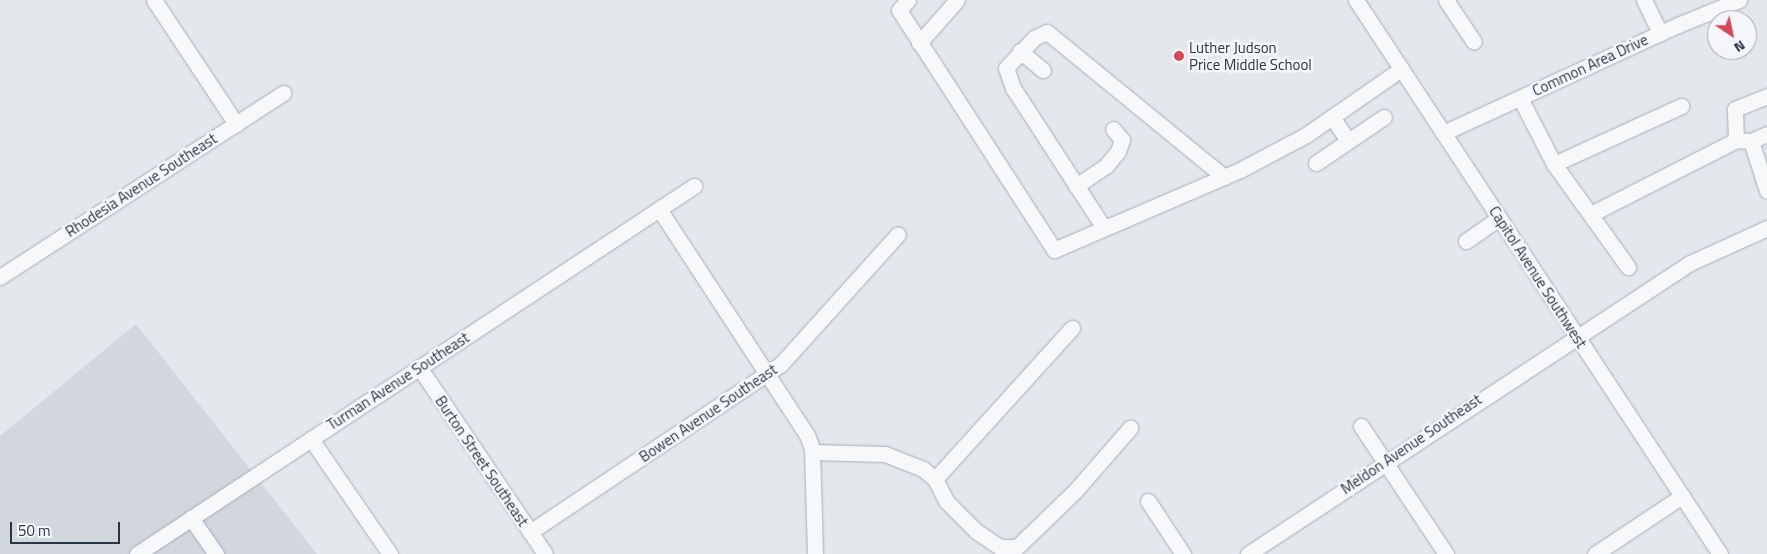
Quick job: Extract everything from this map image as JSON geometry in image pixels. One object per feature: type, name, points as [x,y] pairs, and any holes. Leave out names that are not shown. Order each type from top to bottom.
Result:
[{"type":"street","points":[[154,0],[236,124]]},
{"type":"street","points":[[908,0],[899,10],[1054,250],[1224,177],[1306,135],[1401,69]]},
{"type":"street","points":[[919,43],[957,0]]},
{"type":"street","points":[[1446,0],[1474,42]]},
{"type":"street","points":[[1644,0],[1660,33]]},
{"type":"street","name":"Common Area Drive","points":[[1443,134],[1660,33],[1739,0]]},
{"type":"street","name":"Capitol Avenue Southwest","points":[[1360,2],[1443,134],[1720,554]]},
{"type":"street","points":[[1104,228],[1012,88],[1006,68],[1020,50],[1034,38],[1047,32],[1224,177]]},
{"type":"street","points":[[1020,50],[1043,70]]},
{"type":"street","name":"Rhodesia Avenue Southeast","points":[[2,270],[283,93]]},
{"type":"street","points":[[1767,96],[1735,109],[1744,140],[1767,191]]},
{"type":"street","points":[[1520,98],[1554,164],[1628,267]]},
{"type":"street","points":[[1554,164],[1681,106]]},
{"type":"street","points":[[1332,117],[1348,141]]},
{"type":"street","points":[[1316,163],[1384,117]]},
{"type":"street","points":[[1076,186],[1106,166],[1118,151],[1122,140],[1113,129]]},
{"type":"street","points":[[1591,214],[1744,140],[1767,134]]},
{"type":"street","name":"Turman Avenue Southeast","points":[[136,554],[694,186]]},
{"type":"street","points":[[659,209],[769,373],[807,434],[812,452],[815,554]]},
{"type":"street","points":[[1466,241],[1499,218]]},
{"type":"street","name":"Meldon Avenue Southeast","points":[[1248,554],[1576,335],[1690,262],[1767,228]]},
{"type":"street","name":"Bowen Avenue Southeast","points":[[530,532],[769,373],[898,234]]},
{"type":"street","points":[[935,479],[1072,328]]},
{"type":"street","name":"Burton Street Southeast","points":[[420,367],[545,554]]},
{"type":"street","points":[[1361,426],[1446,554]]},
{"type":"street","points":[[812,452],[885,454],[923,469],[935,479],[946,500],[976,531],[1000,547],[1018,548],[1075,491],[1130,428]]},
{"type":"street","points":[[311,439],[390,554]]},
{"type":"street","points":[[1595,554],[1682,496]]},
{"type":"street","points":[[1148,501],[1183,554]]},
{"type":"street","points":[[191,518],[216,554]]},
{"type":"shaded area","points":[[136,324],[317,554],[0,554],[0,436]]},
{"type":"place","name":"Luther Judson Price Middle School","points":[[1179,56]]}]
